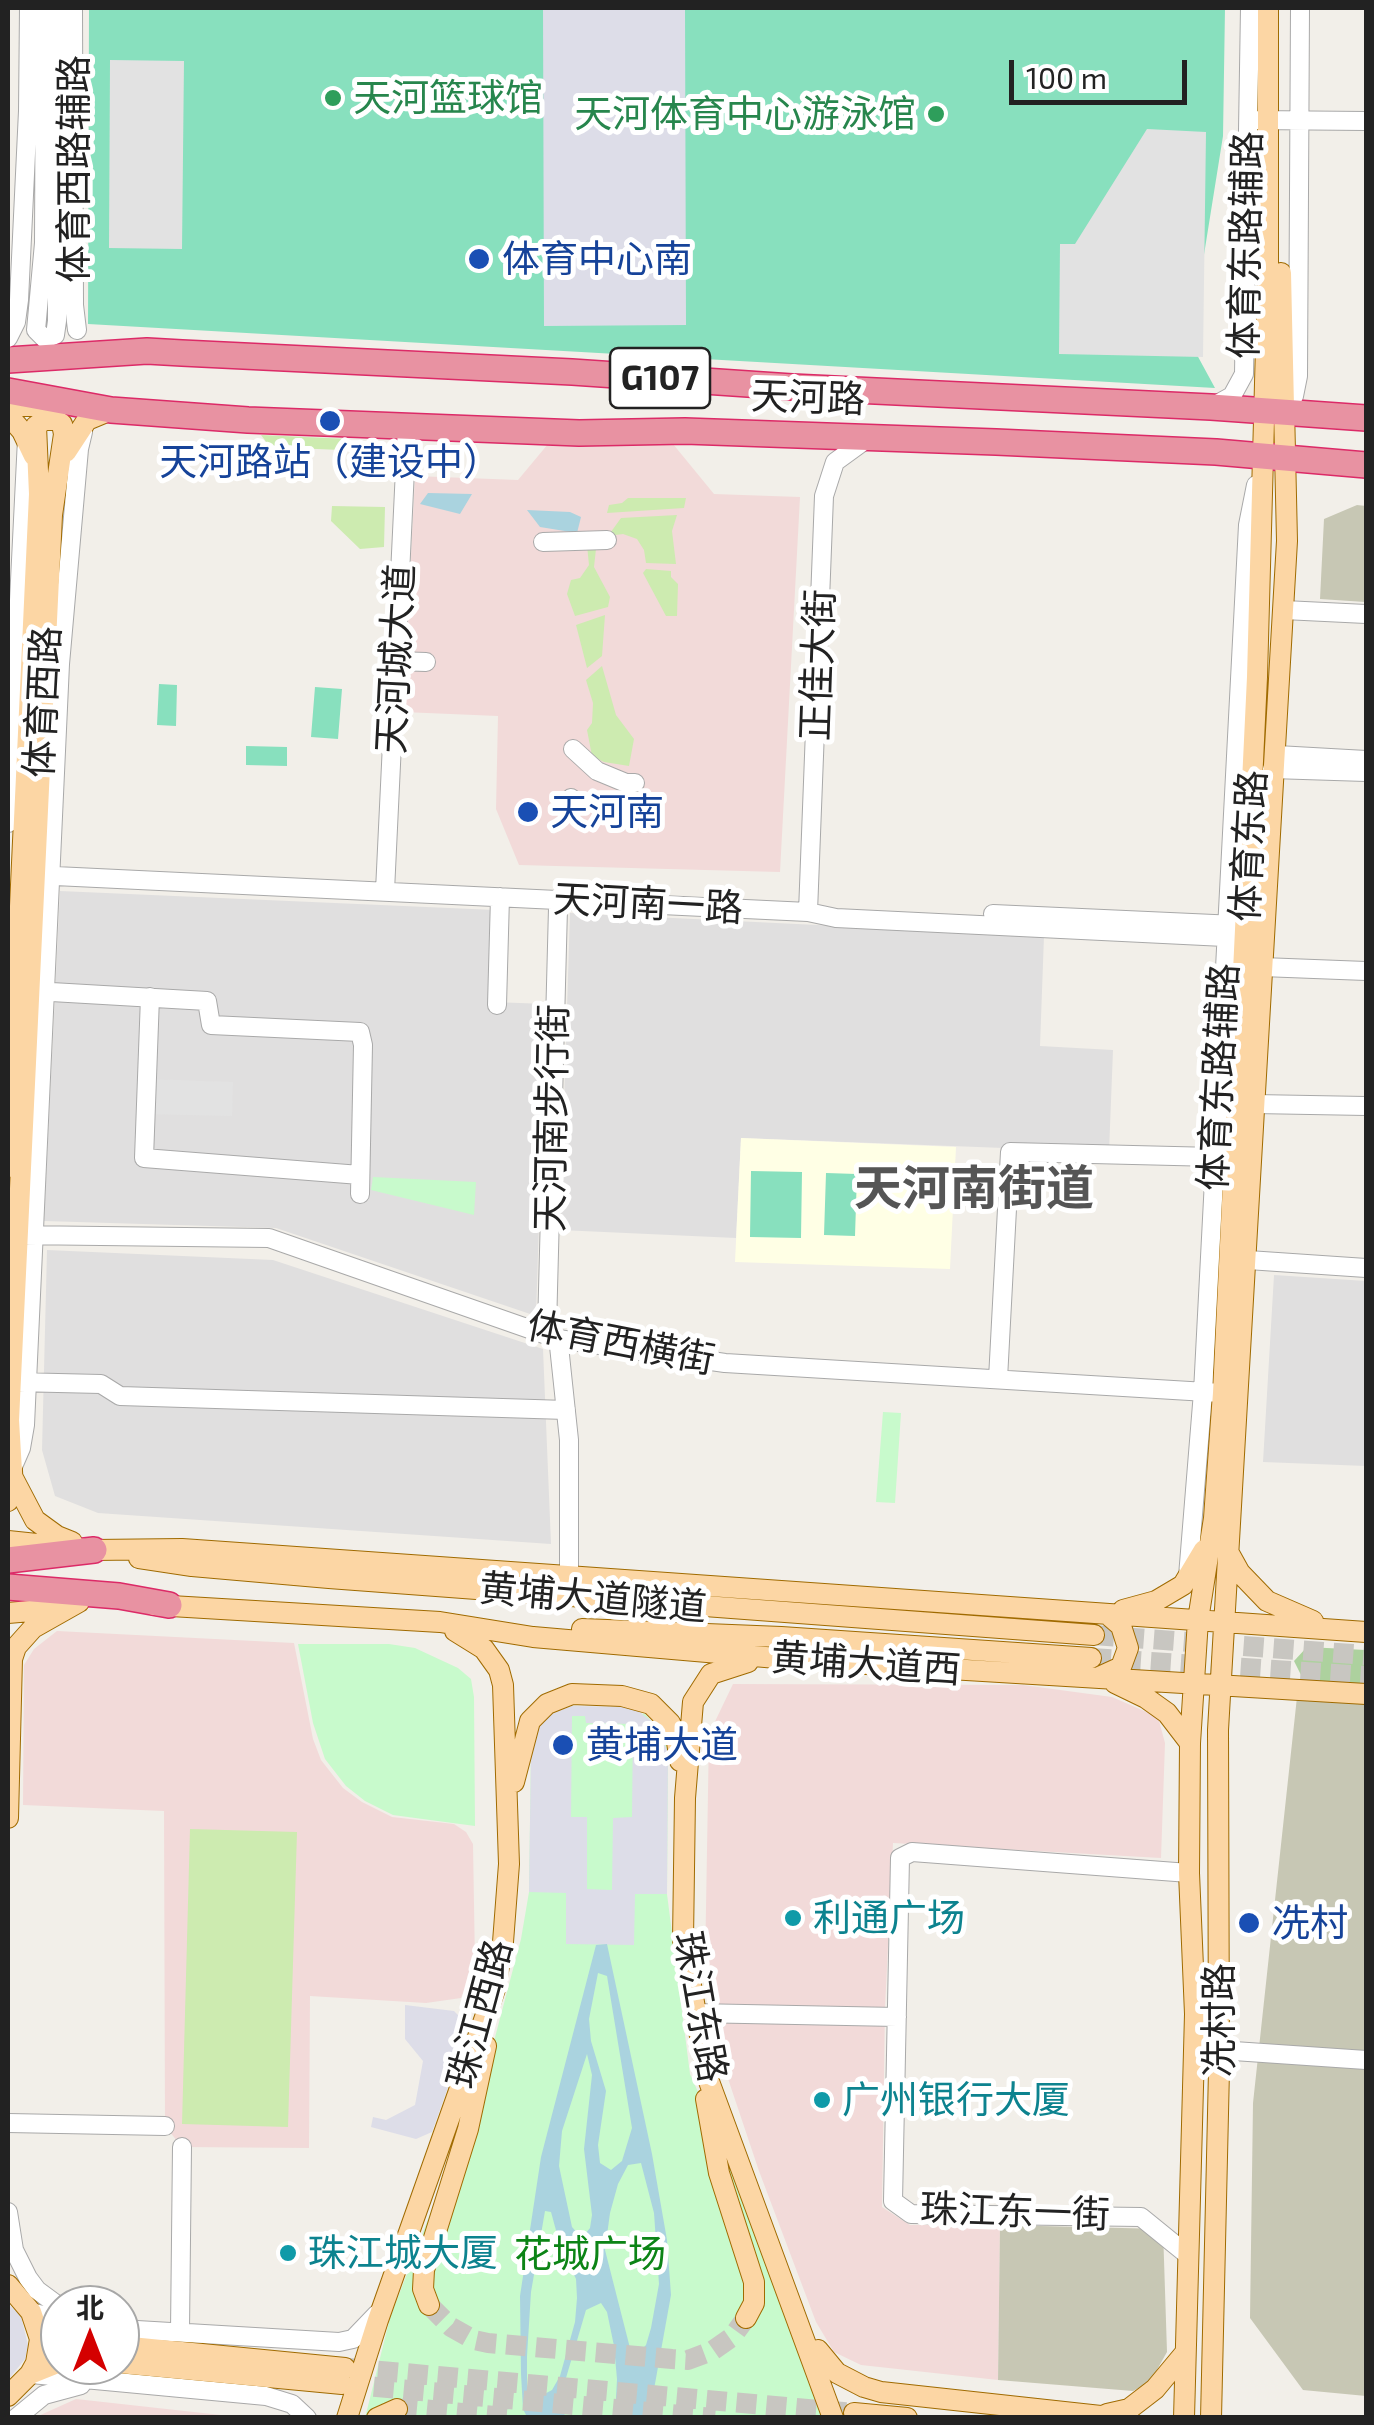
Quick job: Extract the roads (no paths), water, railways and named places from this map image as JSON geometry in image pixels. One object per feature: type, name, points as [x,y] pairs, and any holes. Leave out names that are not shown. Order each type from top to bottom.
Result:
[{"type":"highway","name":"天河路","points":[[8,360],[182,353],[1366,418]]},
{"type":"highway","name":"天河路","points":[[8,391],[110,410],[579,434],[684,431],[868,438],[1275,456],[1366,465]]},
{"type":"highway","points":[[8,1560],[94,1550]]},
{"type":"highway","points":[[8,1586],[119,1596],[169,1606]]},
{"type":"main road","name":"体育东路","points":[[1268,8],[1274,120],[1274,412]]},
{"type":"main road","name":"体育东路","points":[[1225,1622],[1284,610],[1268,273],[1280,8]]},
{"type":"main road","points":[[8,406],[110,410]]},
{"type":"main road","points":[[48,470],[78,429],[92,416],[110,410]]},
{"type":"main road","points":[[8,415],[31,433],[48,470]]},
{"type":"main road","points":[[31,433],[48,419],[62,424],[48,470]]},
{"type":"main road","name":"体育东路","points":[[1196,1684],[1198,1620],[1214,1518],[1213,1392],[1236,932],[1263,527],[1275,456]]},
{"type":"main road","name":"体育西路","points":[[8,1168],[8,1105],[42,875],[61,542],[48,470]]},
{"type":"main road","name":"体育西路","points":[[8,1501],[13,1488],[29,1144],[12,827],[48,470]]},
{"type":"main road","points":[[11,1472],[29,1512],[44,1529],[94,1550]]},
{"type":"main road","points":[[1107,1614],[1156,1600],[1188,1580],[1200,1560],[1214,1518]]},
{"type":"main road","name":"黄埔大道西","points":[[8,1541],[94,1550],[182,1549],[1366,1632]]},
{"type":"main road","name":"黄埔大道隧道","points":[[94,1550],[244,1571],[1094,1635]]},
{"type":"main road","points":[[1230,1554],[1254,1590],[1277,1608],[1344,1630]]},
{"type":"main road","name":"黄埔大道西","points":[[8,1599],[440,1622],[533,1637],[800,1660],[1095,1667],[1196,1684],[1366,1694]]},
{"type":"main road","points":[[8,1613],[40,1612],[79,1602]]},
{"type":"main road","points":[[8,1818],[8,1680],[12,1659],[24,1637],[46,1618],[79,1602]]},
{"type":"main road","points":[[1095,1667],[1120,1667],[1128,1648],[1121,1626],[1107,1614]]},
{"type":"main road","name":"黄埔大道隧道","points":[[440,1622],[782,1637],[1095,1667]]},
{"type":"main road","name":"珠江西路","points":[[347,2418],[384,2301],[495,1990],[507,1908],[504,1699],[499,1670],[484,1649],[440,1622]]},
{"type":"main road","name":"冼村路","points":[[1211,2418],[1225,1622]]},
{"type":"main road","name":"珠江东路","points":[[800,1660],[732,1665],[711,1674],[693,1702],[685,1798],[683,1940],[708,2076],[803,2329],[843,2415]]},
{"type":"main road","points":[[1095,1667],[1168,1713],[1190,1743]]},
{"type":"main road","name":"冼村路","points":[[1184,2418],[1195,2014],[1190,1743],[1196,1684]]},
{"type":"main road","points":[[507,1813],[530,1721],[547,1704],[572,1694],[622,1696],[662,1712],[676,1736],[685,1798]]},
{"type":"main road","points":[[429,2305],[423,2290],[424,2270],[474,2104],[495,1990]]},
{"type":"main road","points":[[694,2013],[719,2173],[754,2282],[754,2303],[746,2318]]},
{"type":"main road","points":[[9,2290],[40,2321]]},
{"type":"main road","points":[[9,2394],[36,2364],[40,2339],[31,2312]]},
{"type":"main road","points":[[803,2329],[837,2373],[864,2388],[1113,2416],[1129,2410],[1156,2389],[1185,2353]]},
{"type":"main road","points":[[140,2349],[344,2376],[140,2373]]},
{"type":"main road","points":[[30,2374],[40,2370]]},
{"type":"main road","points":[[843,2415],[907,2418]]},
{"type":"street","name":"体育西路辅路","points":[[8,344],[18,312],[28,8]]},
{"type":"street","points":[[45,8],[49,288],[77,330],[110,353]]},
{"type":"street","points":[[58,8],[49,288],[8,344],[59,358]]},
{"type":"street","name":"体育西路辅路","points":[[74,8],[77,330]]},
{"type":"street","name":"体育东路辅路","points":[[1250,8],[1274,120]]},
{"type":"street","name":"体育东路辅路","points":[[1211,407],[1232,396],[1241,383],[1274,120],[1300,8]]},
{"type":"street","points":[[8,63],[28,63]]},
{"type":"street","points":[[1274,120],[1366,121]]},
{"type":"street","points":[[1247,312],[1268,273]]},
{"type":"street","points":[[61,542],[81,436],[92,421],[110,410]]},
{"type":"street","name":"天河城大道","points":[[385,891],[407,426]]},
{"type":"street","points":[[12,827],[12,620],[31,433]]},
{"type":"street","name":"正佳大街","points":[[808,912],[824,496],[835,462],[868,438]]},
{"type":"street","points":[[544,542],[607,540]]},
{"type":"street","points":[[1284,610],[1366,614]]},
{"type":"street","points":[[396,662],[426,662]]},
{"type":"street","points":[[573,749],[597,771],[635,784]]},
{"type":"street","points":[[1274,762],[1366,760]]},
{"type":"street","points":[[1274,762],[1366,772]]},
{"type":"street","name":"天河南一路","points":[[42,875],[808,912],[830,918],[1236,932]]},
{"type":"street","points":[[497,1006],[500,897]]},
{"type":"street","name":"天河南步行街","points":[[546,1328],[558,908]]},
{"type":"street","name":"体育东路辅路","points":[[1188,1580],[1213,1392],[1215,1157],[1236,932]]},
{"type":"street","points":[[1262,966],[1366,972]]},
{"type":"street","points":[[24,996],[150,997],[208,1001],[212,1025],[360,1032],[360,1184],[144,1158],[150,997]]},
{"type":"street","points":[[1254,1104],[1366,1106]]},
{"type":"street","points":[[998,1379],[1010,1152],[1215,1157]]},
{"type":"street","name":"体育西横街","points":[[25,1235],[269,1238],[558,1339],[725,1363],[1213,1392]]},
{"type":"street","points":[[1248,1260],[1366,1268]]},
{"type":"street","points":[[559,1346],[569,1440],[569,1576]]},
{"type":"street","points":[[18,1382],[100,1384],[120,1396],[566,1410]]},
{"type":"street","points":[[694,2013],[897,2017],[900,1858],[912,1852],[1190,1874]]},
{"type":"street","name":"珠江东一街","points":[[897,2017],[893,2201],[911,2214],[1140,2216],[1189,2256]]},
{"type":"street","points":[[1219,2050],[1366,2060]]},
{"type":"street","points":[[8,2122],[165,2126]]},
{"type":"street","points":[[182,2147],[189,2332]]},
{"type":"street","points":[[8,2212],[14,2250],[40,2292]]},
{"type":"street","points":[[140,2328],[339,2342],[364,2331],[384,2301]]},
{"type":"street","points":[[31,2312],[40,2314]]},
{"type":"street","points":[[30,2374],[40,2374]]},
{"type":"street","points":[[140,2376],[266,2396],[292,2404],[307,2418]]},
{"type":"street","points":[[16,2418],[34,2400],[75,2385]]},
{"type":"water","points":[[428,493],[472,494],[460,514],[420,504]]},
{"type":"water","points":[[527,510],[570,512],[581,517],[577,533],[540,527]]},
{"type":"water","points":[[607,1944],[652,2154],[667,2240],[671,2295],[649,2417],[615,2417],[614,2346],[607,2312],[601,2303],[586,2310],[561,2395],[565,2417],[527,2417],[523,2409],[520,2296],[541,2157],[596,1945]],"holes":[[[598,1973],[607,1976],[632,2128],[622,2161],[611,2170],[600,2163],[598,2145],[606,2091],[591,2041],[589,2019]],[[587,2054],[592,2075],[584,2149],[592,2215],[585,2234],[579,2235],[572,2227],[559,2166],[562,2131]],[[641,2163],[654,2213],[659,2284],[646,2345],[638,2353],[631,2352],[605,2250],[610,2213],[628,2165]],[[545,2211],[551,2212],[560,2245],[576,2279],[575,2322],[560,2376],[552,2390],[535,2399],[527,2388],[531,2292]]]},
{"type":"tunnel","points":[[1094,1635],[1366,1655]]},
{"type":"tunnel","points":[[1091,1658],[1366,1676]]},
{"type":"tunnel","points":[[429,2305],[451,2327],[488,2343],[688,2360],[712,2351],[732,2337],[746,2318]]},
{"type":"tunnel","points":[[348,2368],[854,2413]]},
{"type":"tunnel","points":[[344,2384],[715,2418]]},
{"type":"tunnel","points":[[397,2409],[515,2418]]},
{"type":"place","name":"天河篮球馆","points":[[333,98]]},
{"type":"place","name":"天河体育中心游泳馆","points":[[936,114]]},
{"type":"place","name":"体育中心南","points":[[479,259]]},
{"type":"place","name":"天河路站（建设中）","points":[[330,421]]},
{"type":"place","name":"天河南","points":[[528,812]]},
{"type":"place","name":"黄埔大道","points":[[563,1745]]},
{"type":"place","name":"利通广场","points":[[793,1918]]},
{"type":"place","name":"冼村","points":[[1249,1923]]},
{"type":"place","name":"广州银行大厦","points":[[822,2100]]},
{"type":"place","name":"珠江城大厦","points":[[288,2253]]},
{"type":"district","name":"天河南街道","points":[[974,1189]]},
{"type":"park label","name":"花城广场","points":[[590,2254]]}]
